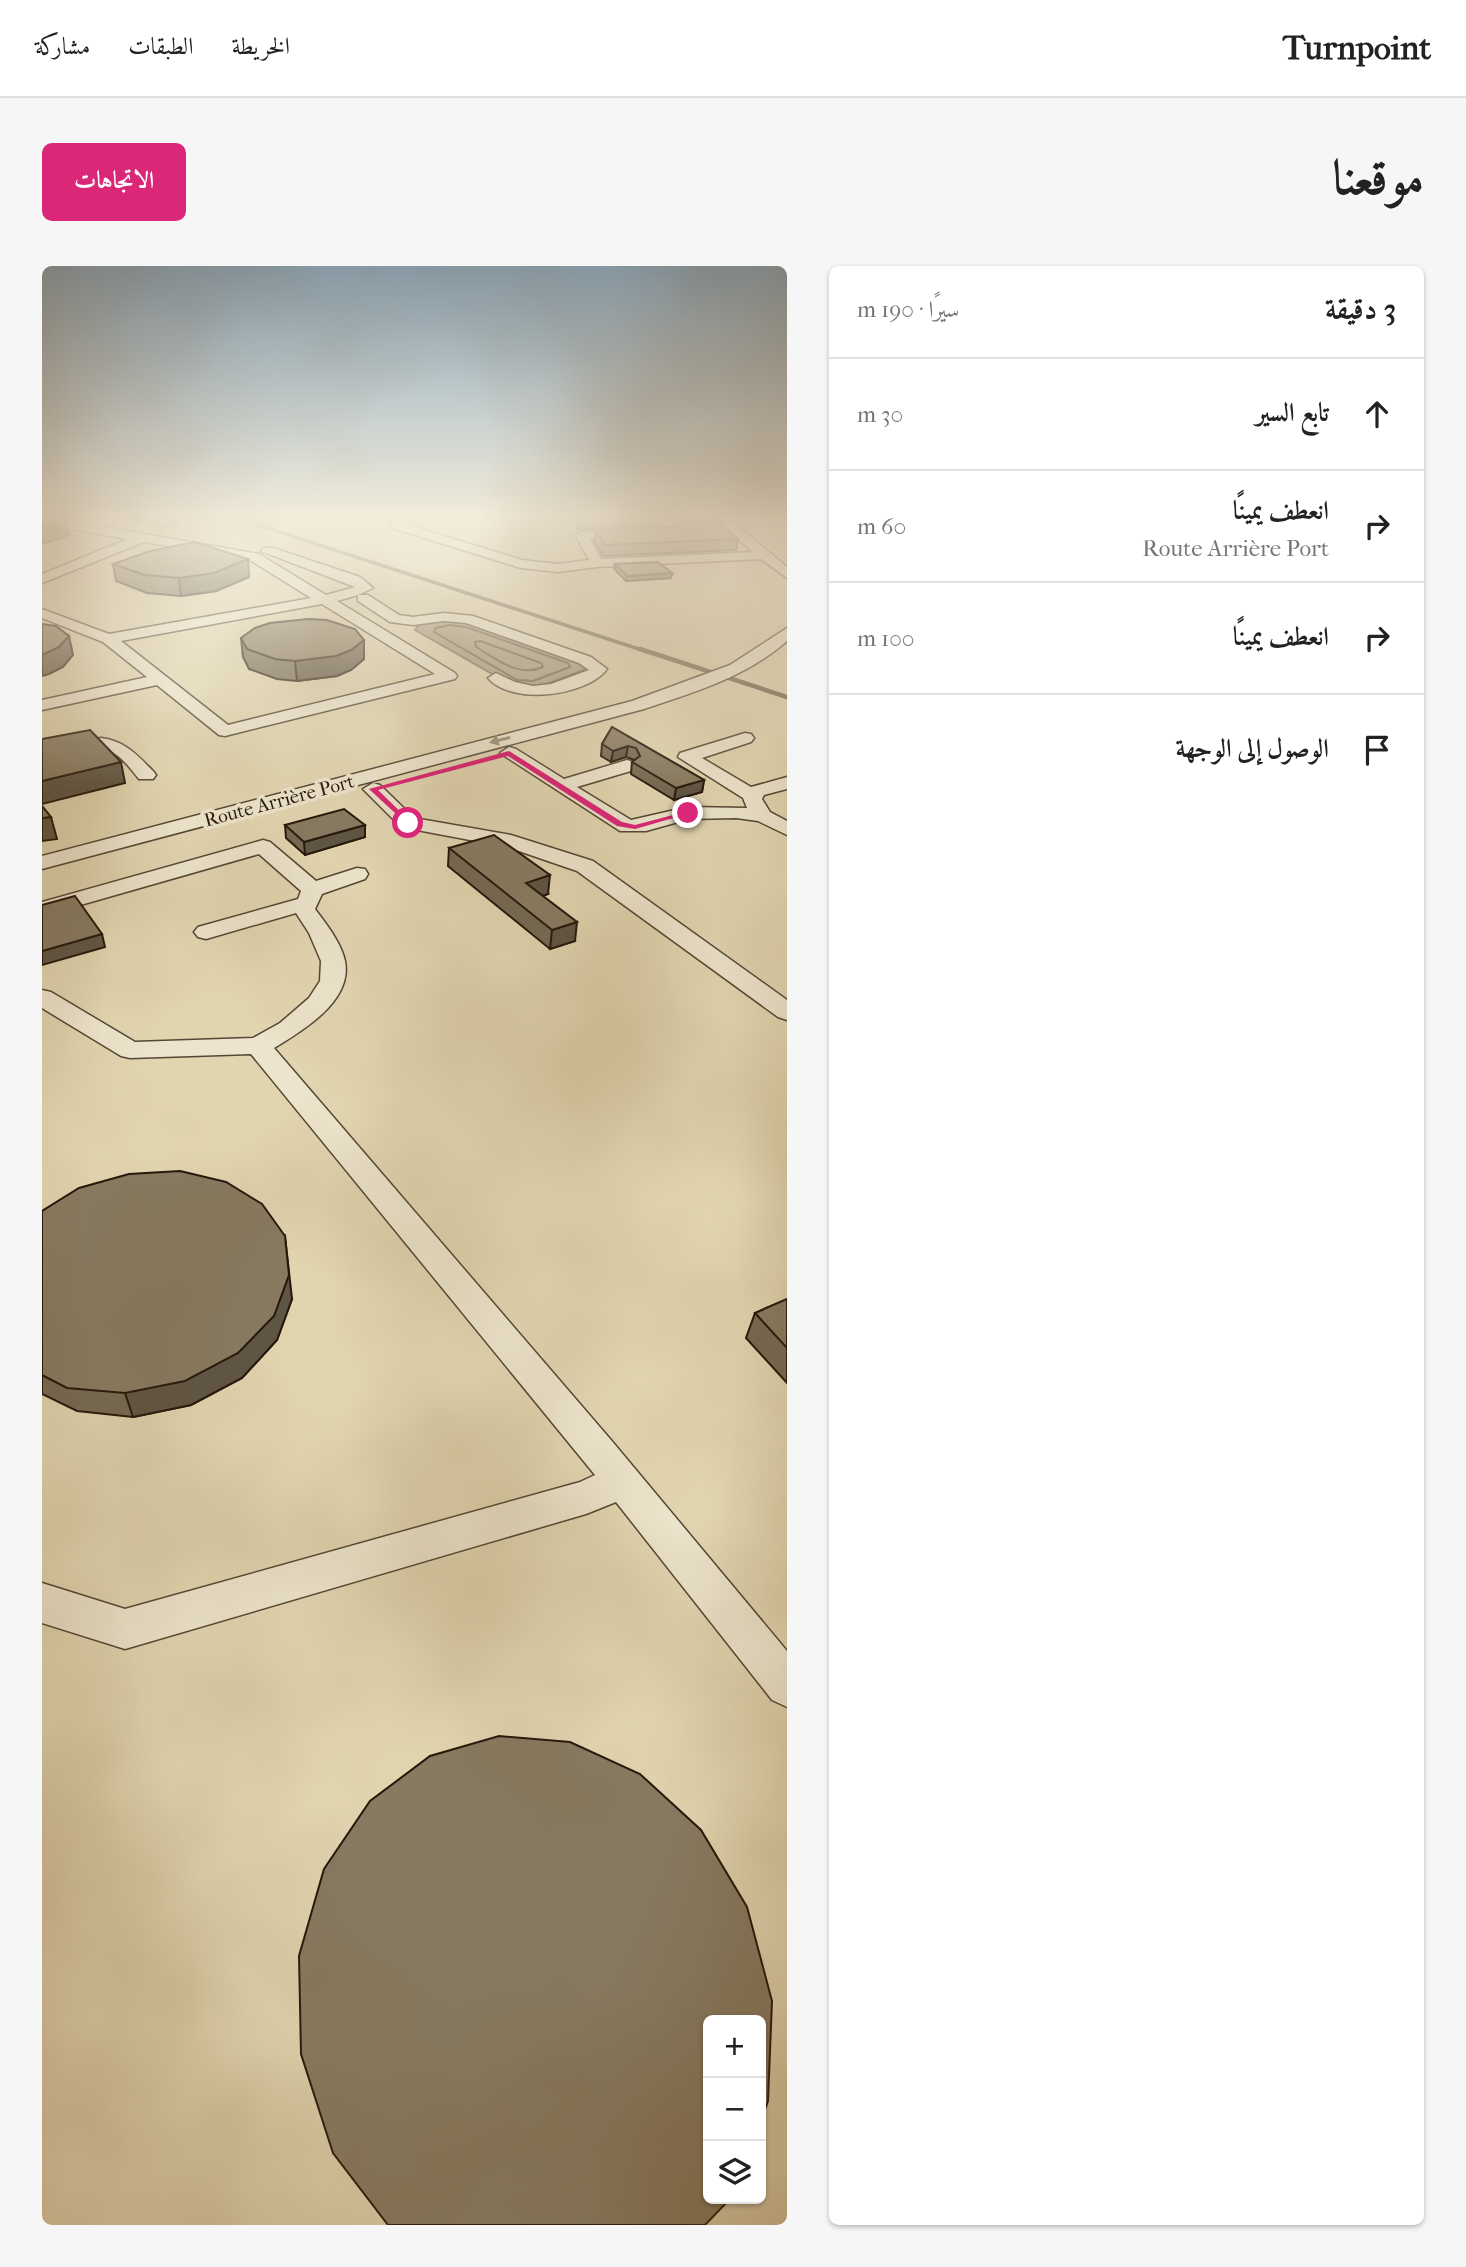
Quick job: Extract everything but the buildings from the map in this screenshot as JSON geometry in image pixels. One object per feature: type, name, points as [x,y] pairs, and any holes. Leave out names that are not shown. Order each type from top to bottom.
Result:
[{"type":"street","points":[[108,639],[284,606]]},
{"type":"street","points":[[42,612],[108,639],[225,731],[449,676],[336,606]]},
{"type":"street","points":[[376,606],[395,619],[468,619],[585,660],[599,669],[594,674],[549,689],[526,692],[512,690],[496,678]]},
{"type":"street","name":"Route Arrière Port","points":[[747,670],[787,633]]},
{"type":"street","name":"Route Arrière Port","points":[[42,863],[87,859],[509,753],[680,703],[717,683],[787,652]]},
{"type":"street","points":[[42,705],[158,680]]},
{"type":"street","name":"Route Arrière Port","points":[[42,877],[87,859],[717,683]]},
{"type":"street","points":[[745,738],[687,757],[751,793],[755,807],[763,816],[787,829]]},
{"type":"street","points":[[675,743],[696,754]]},
{"type":"street","points":[[42,754],[82,746],[112,746],[119,748],[146,775]]},
{"type":"street","points":[[509,753],[627,827],[646,825],[688,813],[736,812],[763,816]]},
{"type":"street","points":[[560,786],[628,766]]},
{"type":"street","points":[[751,793],[787,783]]},
{"type":"street","points":[[373,789],[408,823],[511,841],[585,866],[787,1012]]},
{"type":"street","points":[[42,909],[263,846],[310,896]]},
{"type":"street","points":[[87,859],[112,889]]},
{"type":"street","points":[[206,932],[310,896],[357,874]]},
{"type":"street","points":[[42,997],[130,1050],[258,1046],[289,1028],[319,1003],[332,981],[333,961],[321,933],[304,909],[310,896]]},
{"type":"street","points":[[258,1046],[622,1481],[787,1685]]},
{"type":"street","points":[[42,1603],[125,1629],[586,1497],[622,1481]]},
{"type":"water","points":[[460,618],[588,662],[589,668],[541,686],[515,687],[415,630],[419,624]]},
{"type":"waterway","points":[[508,606],[645,651]]},
{"type":"waterway","points":[[640,649],[787,697]]},
{"type":"route","points":[[408,823],[373,789],[509,753],[627,827],[646,825],[688,813]]}]
